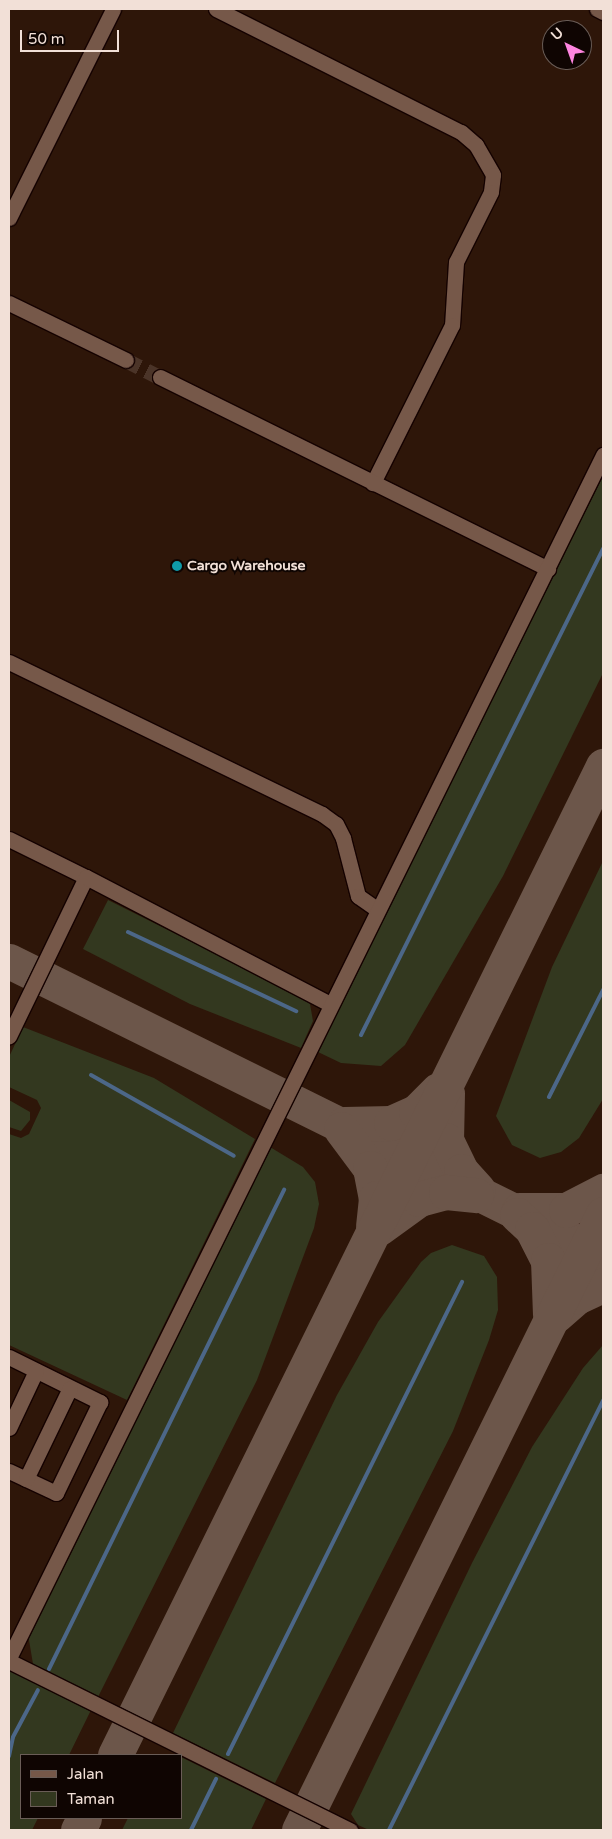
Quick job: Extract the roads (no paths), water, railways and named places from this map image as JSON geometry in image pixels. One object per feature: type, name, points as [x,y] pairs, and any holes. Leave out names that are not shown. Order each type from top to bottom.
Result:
[{"type":"lane","points":[[9,218],[112,9]]},
{"type":"lane","points":[[216,9],[462,132],[476,145],[493,175],[491,192],[456,262],[452,325],[373,483]]},
{"type":"lane","points":[[597,9],[603,12]]},
{"type":"lane","points":[[9,303],[126,360]]},
{"type":"lane","points":[[160,377],[548,569]]},
{"type":"lane","points":[[350,1830],[9,1660],[330,1004],[548,569],[603,455]]},
{"type":"lane","points":[[9,662],[322,814],[336,824],[343,838],[358,896],[378,910]]},
{"type":"lane","points":[[9,839],[330,1004]]},
{"type":"lane","points":[[9,1036],[86,877]]},
{"type":"lane","points":[[9,1357],[100,1402],[56,1493],[9,1471]]},
{"type":"lane","points":[[9,1428],[36,1371]]},
{"type":"lane","points":[[26,1479],[70,1388]]},
{"type":"waterway","points":[[361,1035],[603,549]]},
{"type":"waterway","points":[[128,932],[296,1011]]},
{"type":"waterway","points":[[549,1097],[603,990]]},
{"type":"waterway","points":[[91,1075],[234,1156]]},
{"type":"waterway","points":[[49,1669],[284,1190]]},
{"type":"waterway","points":[[228,1754],[462,1282]]},
{"type":"waterway","points":[[389,1830],[603,1400]]},
{"type":"waterway","points":[[9,1756],[13,1737],[38,1690]]},
{"type":"waterway","points":[[191,1830],[216,1779]]},
{"type":"tunnel","points":[[126,360],[160,377]]},
{"type":"place","name":"Cargo Warehouse","points":[[177,566]]}]
